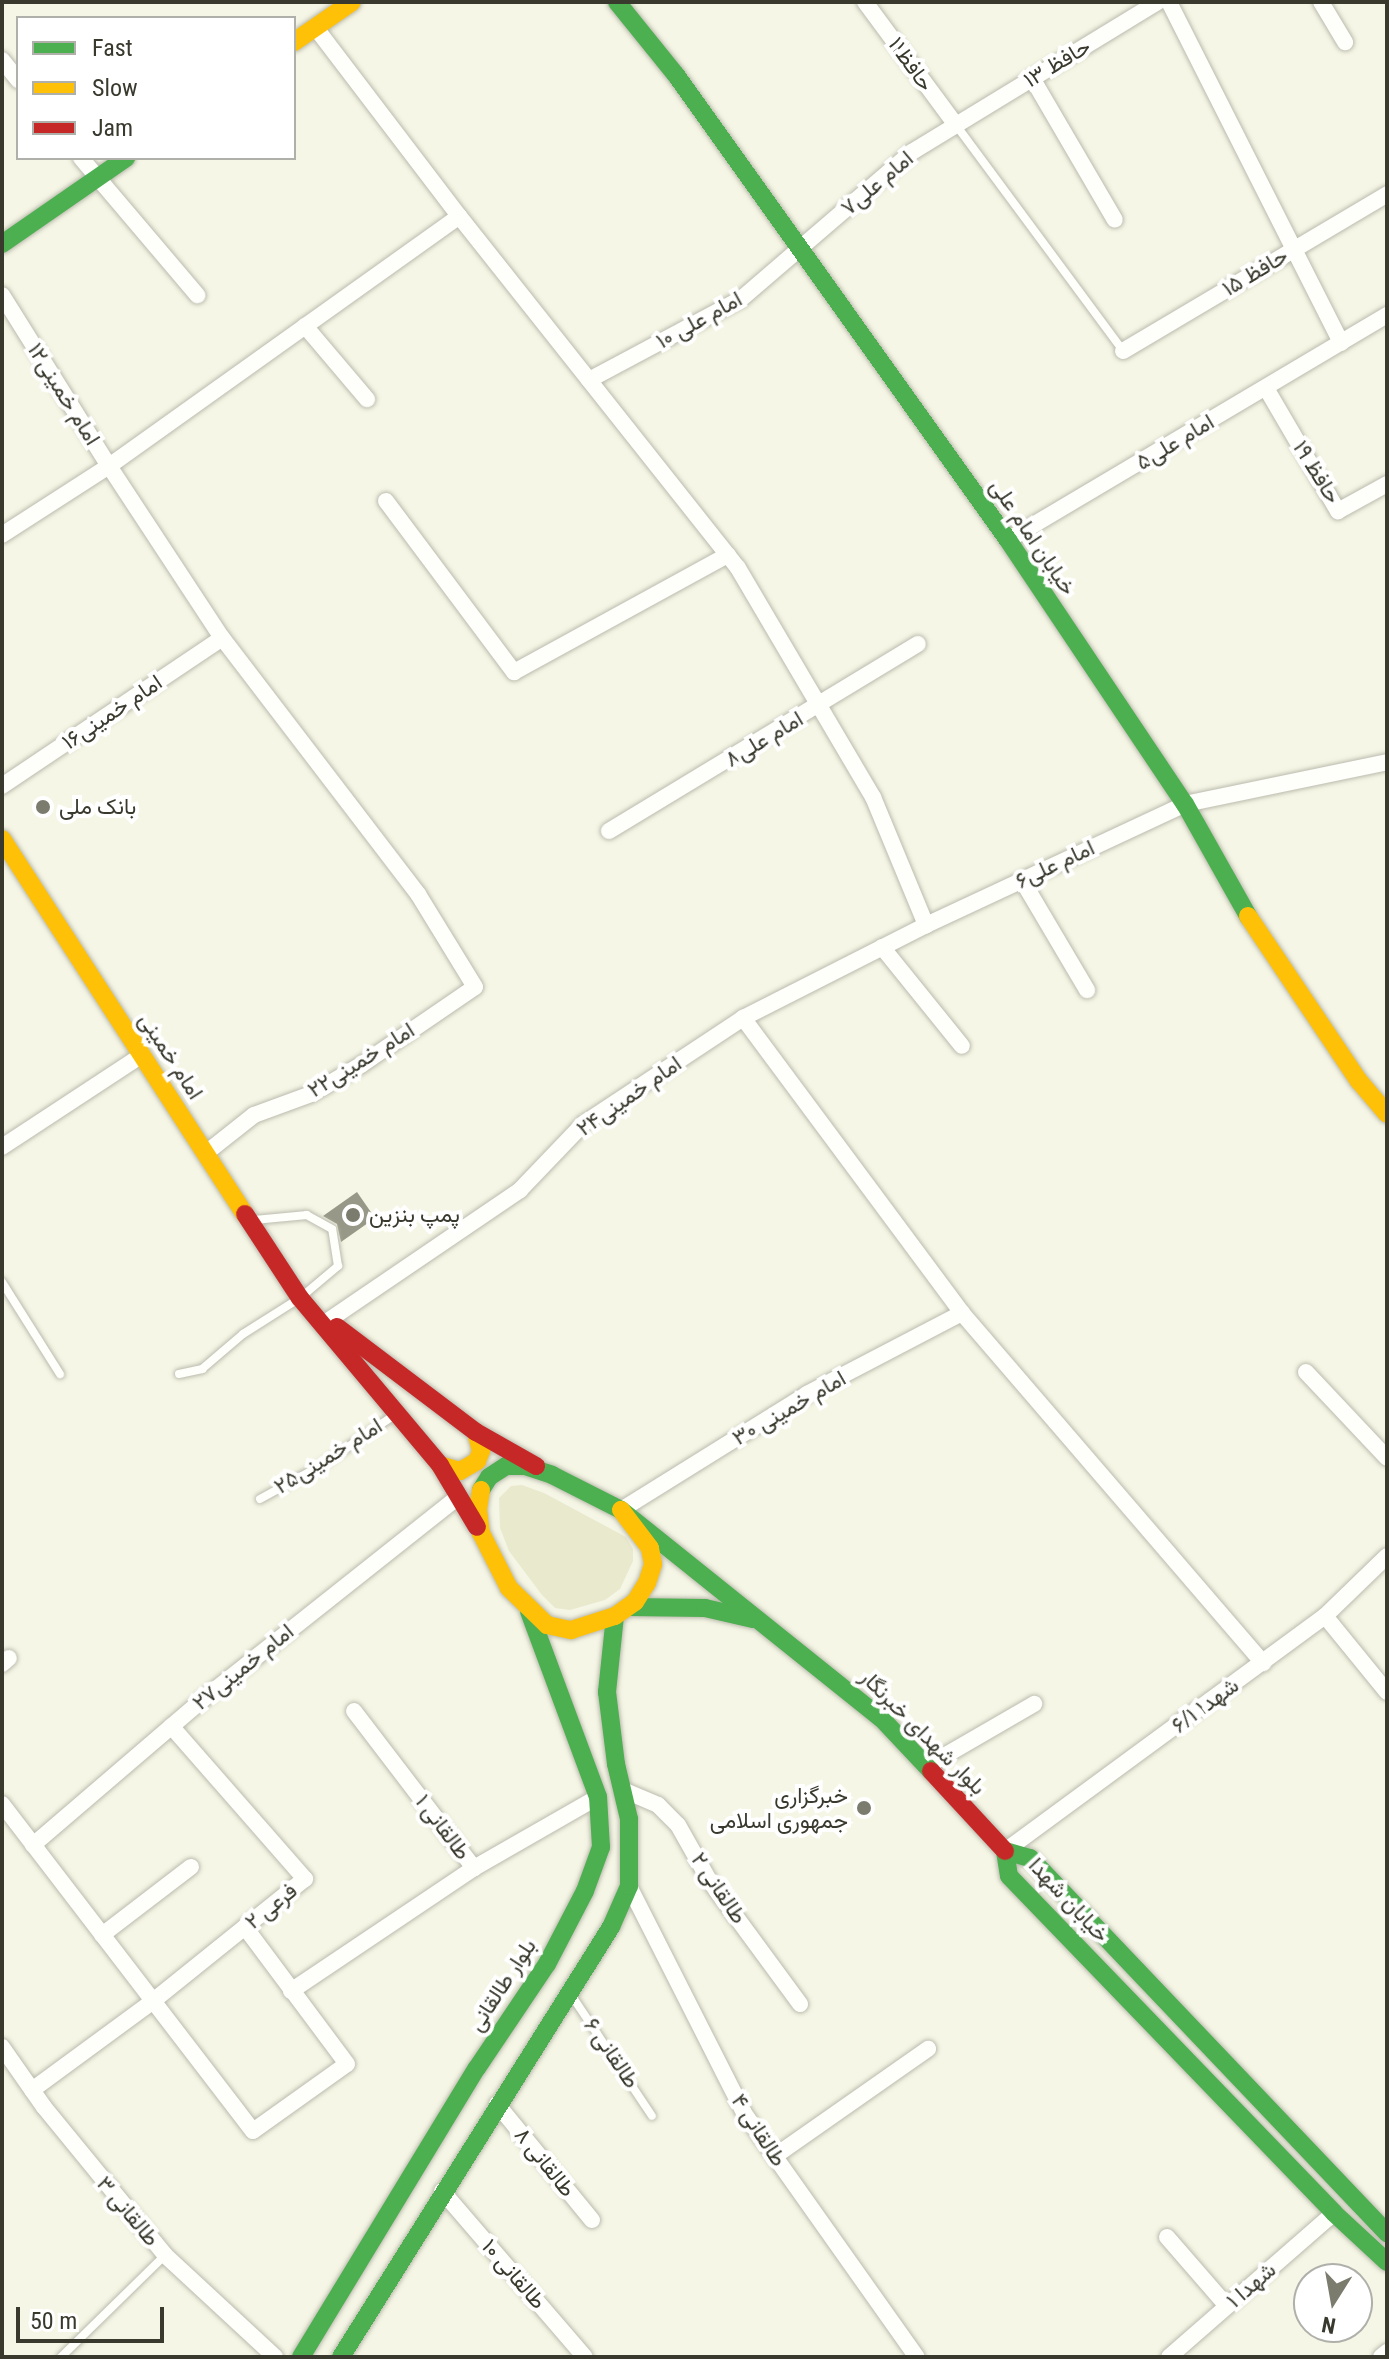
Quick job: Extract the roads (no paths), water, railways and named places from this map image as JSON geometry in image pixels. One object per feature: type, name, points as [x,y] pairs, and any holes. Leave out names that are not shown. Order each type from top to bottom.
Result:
[{"type":"main road","points":[[296,41],[352,2]]},
{"type":"main road","name":"خیابان امام علی","points":[[617,2],[676,75],[1008,540],[1185,804],[1233,894],[1359,1081],[1387,1114]]},
{"type":"main road","points":[[2,244],[123,160]]},
{"type":"main road","name":"امام خمینی","points":[[2,839],[300,1298],[440,1465],[481,1533]]},
{"type":"main road","name":"امام خمینی","points":[[300,1298],[476,1432],[552,1475]]},
{"type":"main road","points":[[440,1465],[460,1471],[477,1461],[481,1441],[476,1432]]},
{"type":"main road","points":[[506,1466],[525,1466],[552,1475],[621,1510],[650,1548],[653,1564],[647,1583],[622,1612],[571,1630],[547,1625],[509,1588],[481,1533],[478,1510],[481,1491],[489,1477],[506,1466]]},
{"type":"main road","name":"بلوار شهدای خبرنگار","points":[[621,1510],[765,1622],[881,1718],[1005,1851]]},
{"type":"main road","name":"بلوار شهدای خبرنگار","points":[[622,1612],[705,1608],[765,1622]]},
{"type":"main road","name":"بلوار طالقانی","points":[[301,2357],[477,2068],[553,1952],[585,1891],[601,1847],[598,1797],[528,1609]]},
{"type":"main road","points":[[341,2357],[442,2191],[611,1927],[629,1886],[629,1819],[607,1692],[622,1612]]},
{"type":"main road","name":"خیابان شهدا","points":[[1387,2233],[1030,1858],[1005,1851],[1009,1876],[1334,2213],[1387,2262]]},
{"type":"main road","points":[[1131,2001],[1150,1984]]},
{"type":"street","name":"حافظ۱۱","points":[[865,2],[956,125]]},
{"type":"street","name":"حافظ ۱۳","points":[[956,125],[1158,2]]},
{"type":"street","points":[[1169,2],[1341,343]]},
{"type":"street","points":[[1321,2],[1345,42]]},
{"type":"street","points":[[315,27],[459,216],[728,555],[873,797],[926,925]]},
{"type":"street","points":[[2,60],[16,78]]},
{"type":"street","points":[[1032,78],[1115,220]]},
{"type":"street","name":"امام علی۷","points":[[801,248],[912,152],[956,125]]},
{"type":"street","points":[[83,160],[197,295]]},
{"type":"street","name":"حافظ ۱۵","points":[[1123,351],[1387,194]]},
{"type":"street","points":[[222,638],[109,466],[459,216]]},
{"type":"street","name":"امام علی ۱۰","points":[[589,380],[741,299],[801,248]]},
{"type":"street","name":"امام خمینی۱۲","points":[[2,295],[109,466],[2,535]]},
{"type":"street","name":"امام علی۵","points":[[1008,540],[1387,315]]},
{"type":"street","points":[[305,326],[367,399]]},
{"type":"street","name":"حافظ ۱۹","points":[[1266,388],[1338,511],[1387,484]]},
{"type":"street","points":[[386,501],[514,672],[728,555]]},
{"type":"street","name":"امام خمینی۱۶","points":[[2,786],[222,638]]},
{"type":"street","name":"امام خمینی۲۲","points":[[206,1153],[254,1115],[311,1094],[475,987],[418,894],[222,638]]},
{"type":"street","name":"امام علی۸","points":[[609,831],[918,644]]},
{"type":"street","name":"امام علی۶","points":[[926,925],[1185,804],[1387,762]]},
{"type":"street","points":[[1022,880],[1087,990]]},
{"type":"street","name":"امام خمینی۲۴","points":[[329,1320],[520,1190],[583,1124],[743,1018],[926,925]]},
{"type":"street","points":[[882,947],[962,1046]]},
{"type":"street","points":[[743,1018],[962,1313],[1263,1663]]},
{"type":"street","points":[[2,1147],[142,1055]]},
{"type":"street","name":"امام خمینی ۳۰","points":[[621,1510],[807,1394],[962,1313]]},
{"type":"street","points":[[1306,1372],[1387,1458]]},
{"type":"street","name":"امام خمینی۲۷","points":[[33,1845],[171,1726],[357,1574],[459,1496]]},
{"type":"street","name":"شهد۱ ۶/۱","points":[[1005,1851],[1325,1616],[1387,1556]]},
{"type":"street","points":[[1325,1616],[1387,1692]]},
{"type":"street","points":[[927,1766],[1034,1704]]},
{"type":"street","name":"طالقانی ۱","points":[[354,1711],[474,1868],[598,1797]]},
{"type":"street","name":"فرعی ۲","points":[[32,2090],[153,2001],[305,1879],[171,1726]]},
{"type":"street","name":"طالقانی ۲","points":[[623,1790],[658,1805],[678,1825],[709,1880],[800,2004]]},
{"type":"street","points":[[2,1804],[253,2131],[347,2064],[245,1927]]},
{"type":"street","points":[[102,1935],[191,1867]]},
{"type":"street","points":[[291,1991],[474,1868]]},
{"type":"street","name":"طالقانی ۴","points":[[629,1886],[744,2113],[917,2357]]},
{"type":"street","name":"طالقانی ۳","points":[[2,2047],[124,2209],[165,2255],[275,2357]]},
{"type":"street","points":[[775,2156],[928,2049]]},
{"type":"street","name":"طالقانی ۸","points":[[497,2104],[592,2220]]},
{"type":"street","name":"طالقانی ۱۰","points":[[442,2191],[585,2357]]},
{"type":"street","name":"شهدا ۱","points":[[1169,2357],[1334,2213]]},
{"type":"street","points":[[1167,2237],[1227,2306]]},
{"type":"street","points":[[1381,2357],[1387,2352]]},
{"type":"lane","points":[[956,125],[1123,351]]},
{"type":"lane","points":[[179,1374],[202,1369],[243,1334],[300,1298],[338,1266],[332,1229],[307,1215],[249,1220]]},
{"type":"lane","points":[[2,1282],[60,1374]]},
{"type":"lane","name":"امام خمینی۲۵","points":[[260,1499],[320,1466],[397,1413]]},
{"type":"lane","name":"طالقانی ۶","points":[[569,1992],[652,2116]]},
{"type":"lane","points":[[61,2357],[165,2255]]},
{"type":"place","name":"بانک ملی","points":[[43,807]]},
{"type":"place","name":"پمپ بنزین","points":[[353,1215]]},
{"type":"place","name":"خبرگزاری جمهوری اسلامی","points":[[864,1808]]}]
